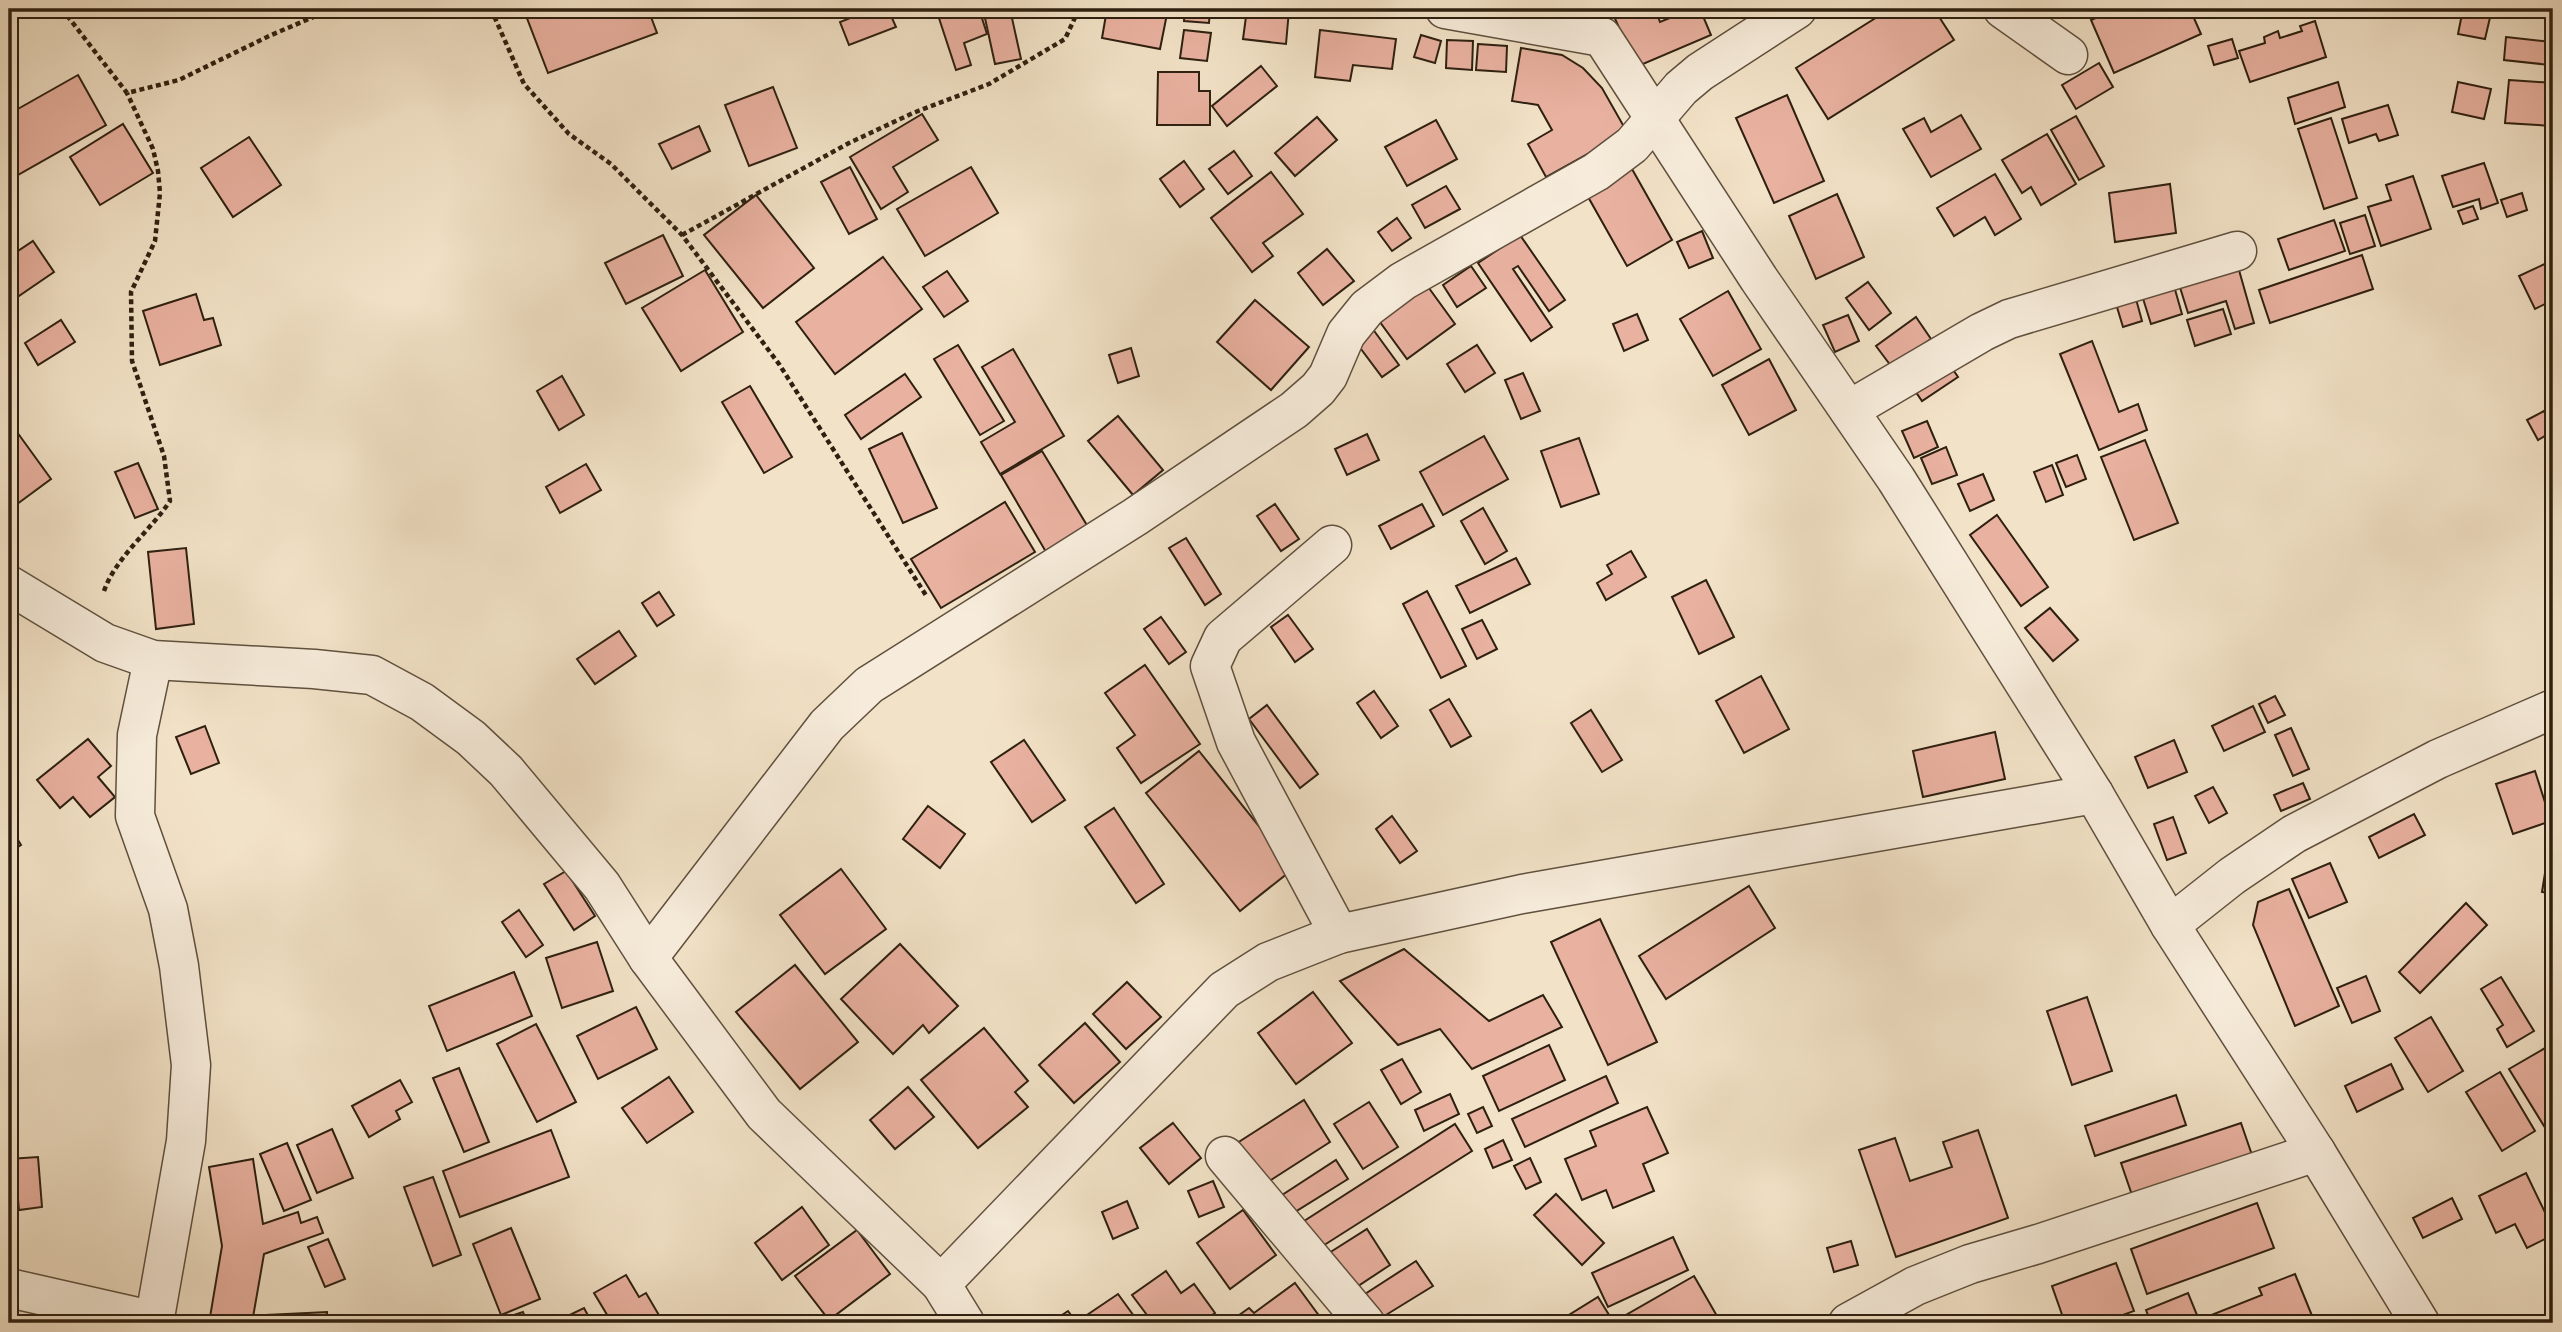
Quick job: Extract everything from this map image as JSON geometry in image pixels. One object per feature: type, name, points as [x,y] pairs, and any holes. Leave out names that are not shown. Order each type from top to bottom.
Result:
[{"type":"street","points":[[1445,9],[1595,23],[1759,279],[1896,479],[2094,794],[2170,925],[2316,1152],[2420,1323]]},
{"type":"street","points":[[648,958],[827,725],[853,698],[884,674],[1135,517],[1294,410],[1318,389],[1328,376],[1346,334],[1367,308],[1403,281],[1596,172],[1632,145],[1681,88],[1700,72],[1797,9]]},
{"type":"street","points":[[2003,9],[2068,55]]},
{"type":"street","points":[[1849,410],[1982,332],[2009,320],[2236,251]]},
{"type":"street","points":[[1332,545],[1223,638],[1210,666],[1236,742],[1339,934]]},
{"type":"street","points":[[9,585],[105,643],[153,660],[372,675],[422,702],[471,738],[506,771],[602,886],[648,958],[764,1114],[941,1284],[965,1323]]},
{"type":"street","points":[[9,1288],[155,1322],[186,1141],[191,1065],[179,967],[168,909],[135,816],[137,735],[153,660]]},
{"type":"street","points":[[2170,925],[2232,876],[2294,834],[2438,759],[2553,709]]},
{"type":"street","points":[[941,1284],[1224,990],[1268,962],[1339,934],[1521,894],[2094,794]]},
{"type":"street","points":[[1848,1323],[1915,1286],[1970,1264],[2316,1152]]},
{"type":"street","points":[[1224,1156],[1365,1323]]},
{"type":"path","points":[[62,9],[127,93],[153,149],[160,193],[155,241],[131,292],[132,361],[164,456],[170,501],[107,583],[99,609],[105,643]]},
{"type":"path","points":[[127,93],[179,80],[332,9]]},
{"type":"path","points":[[491,9],[524,84],[569,134],[611,164],[682,235],[779,364],[950,633]]},
{"type":"path","points":[[682,235],[849,143],[913,113],[989,84],[1065,39],[1079,9]]},
{"type":"building","points":[[536,9],[648,9],[657,33],[548,73],[525,13]]},
{"type":"building","points":[[873,9],[888,9],[896,27],[849,45],[840,22]]},
{"type":"building","points":[[936,9],[979,9],[987,34],[964,43],[971,65],[956,70]]},
{"type":"building","points":[[983,9],[1010,9],[1021,59],[995,64]]},
{"type":"building","points":[[1107,9],[1168,9],[1160,49],[1102,38]]},
{"type":"building","points":[[1185,9],[1210,9],[1209,23],[1184,21]]},
{"type":"building","points":[[1247,9],[1289,10],[1286,44],[1243,39]]},
{"type":"building","points":[[1626,9],[1655,9],[1660,22],[1692,9],[1700,9],[1711,35],[1636,67],[1613,14]]},
{"type":"building","points":[[1890,9],[1934,9],[1954,40],[1828,119],[1796,68]]},
{"type":"building","points":[[2116,9],[2190,9],[2201,34],[2114,73],[2091,20]]},
{"type":"building","points":[[2463,9],[2492,9],[2485,39],[2458,34]]},
{"type":"building","points":[[2315,21],[2326,57],[2250,82],[2239,51],[2265,43],[2264,37],[2278,31],[2280,38],[2302,31],[2300,26]]},
{"type":"building","points":[[1184,30],[1211,33],[1207,61],[1180,58]]},
{"type":"building","points":[[1320,30],[1396,39],[1392,69],[1353,65],[1350,81],[1315,77]]},
{"type":"building","points":[[1421,35],[1441,41],[1435,63],[1414,57]]},
{"type":"building","points":[[2506,37],[2552,42],[2550,65],[2504,60]]},
{"type":"building","points":[[2232,39],[2238,58],[2214,65],[2208,46]]},
{"type":"building","points":[[1447,40],[1473,41],[1472,70],[1446,68]]},
{"type":"building","points":[[1478,44],[1507,46],[1506,72],[1476,70]]},
{"type":"building","points":[[1521,48],[1562,55],[1583,68],[1602,88],[1627,132],[1546,177],[1528,144],[1552,130],[1538,105],[1512,101]]},
{"type":"building","points":[[2099,63],[2113,87],[2076,109],[2062,85]]},
{"type":"building","points":[[1261,66],[1277,86],[1227,126],[1212,106]]},
{"type":"building","points":[[1158,72],[1199,72],[1199,91],[1210,91],[1210,125],[1157,125]]},
{"type":"building","points":[[78,75],[106,125],[9,180],[9,114]]},
{"type":"building","points":[[2509,80],[2553,83],[2553,126],[2505,123]]},
{"type":"building","points":[[2338,82],[2345,107],[2295,124],[2288,98]]},
{"type":"building","points":[[2458,82],[2491,89],[2484,119],[2452,112]]},
{"type":"building","points":[[773,87],[797,148],[749,166],[725,105]]},
{"type":"building","points":[[1787,95],[1824,181],[1774,203],[1736,118]]},
{"type":"building","points":[[2388,105],[2398,135],[2379,141],[2376,134],[2349,143],[2342,119]]},
{"type":"building","points":[[922,114],[938,140],[893,167],[908,192],[881,209],[850,157]]},
{"type":"building","points":[[1961,115],[1981,149],[1931,177],[1903,129],[1924,118],[1931,132]]},
{"type":"building","points":[[2076,116],[2104,166],[2079,180],[2051,130]]},
{"type":"building","points":[[1317,117],[1337,140],[1295,176],[1275,153]]},
{"type":"building","points":[[2331,118],[2357,198],[2324,209],[2298,129]]},
{"type":"building","points":[[1436,120],[1457,159],[1407,186],[1385,147]]},
{"type":"building","points":[[123,124],[153,173],[100,205],[70,157]]},
{"type":"building","points":[[699,126],[710,151],[672,169],[659,144]]},
{"type":"building","points":[[2047,134],[2076,184],[2041,205],[2031,187],[2022,193],[2002,160]]},
{"type":"building","points":[[249,137],[281,185],[233,217],[201,168]]},
{"type":"building","points":[[1234,151],[1252,176],[1228,194],[1209,169]]},
{"type":"building","points":[[1184,161],[1204,189],[1180,207],[1160,179]]},
{"type":"building","points":[[2484,163],[2498,203],[2481,209],[2479,199],[2453,207],[2442,176]]},
{"type":"building","points":[[850,167],[877,219],[849,234],[821,182]]},
{"type":"building","points":[[971,167],[998,213],[925,256],[897,209]]},
{"type":"building","points":[[1632,169],[1672,240],[1627,266],[1587,195]]},
{"type":"building","points":[[1271,172],[1303,214],[1263,243],[1273,256],[1252,272],[1211,218]]},
{"type":"building","points":[[1995,174],[2021,219],[1995,235],[1985,217],[1954,236],[1937,208]]},
{"type":"building","points":[[2413,176],[2431,229],[2381,246],[2368,207],[2391,200],[2386,185]]},
{"type":"building","points":[[2170,184],[2176,233],[2115,242],[2109,193]]},
{"type":"building","points":[[1446,186],[1460,209],[1425,228],[1412,205]]},
{"type":"building","points":[[2522,193],[2527,210],[2507,217],[2501,200]]},
{"type":"building","points":[[1837,194],[1864,257],[1816,279],[1789,216]]},
{"type":"building","points":[[756,195],[814,268],[763,308],[704,235]]},
{"type":"building","points":[[2473,206],[2478,219],[2463,224],[2458,211]]},
{"type":"building","points":[[2365,215],[2375,246],[2350,254],[2340,223]]},
{"type":"building","points":[[1397,218],[1411,238],[1392,251],[1378,232]]},
{"type":"building","points":[[2334,220],[2345,251],[2289,270],[2278,239]]},
{"type":"building","points":[[1702,231],[1713,258],[1689,268],[1677,242]]},
{"type":"building","points":[[663,235],[683,276],[626,304],[605,263]]},
{"type":"building","points":[[1520,235],[1565,300],[1549,311],[1518,266],[1513,269],[1552,327],[1531,341],[1478,263]]},
{"type":"building","points":[[33,241],[54,272],[13,300],[9,293],[9,257]]},
{"type":"building","points":[[1327,249],[1354,281],[1323,305],[1298,273]]},
{"type":"building","points":[[2362,255],[2373,289],[2270,323],[2259,290]]},
{"type":"building","points":[[883,257],[922,309],[835,374],[796,322]]},
{"type":"building","points":[[2549,262],[2553,272],[2553,300],[2535,309],[2519,276]]},
{"type":"building","points":[[2237,263],[2254,323],[2235,329],[2226,301],[2188,313],[2178,281]]},
{"type":"building","points":[[1471,266],[1486,288],[1457,307],[1443,285]]},
{"type":"building","points":[[705,270],[743,332],[681,371],[642,308]]},
{"type":"building","points":[[947,271],[968,301],[944,317],[923,287]]},
{"type":"building","points":[[2172,279],[2182,314],[2151,324],[2140,289]]},
{"type":"building","points":[[1868,282],[1891,313],[1869,330],[1846,298]]},
{"type":"building","points":[[1426,284],[1455,324],[1407,359],[1377,318]]},
{"type":"building","points":[[2133,288],[2142,321],[2123,327],[2113,294]]},
{"type":"building","points":[[1728,291],[1761,349],[1713,376],[1680,319]]},
{"type":"building","points":[[196,294],[204,320],[213,318],[221,345],[160,365],[143,311]]},
{"type":"building","points":[[1255,300],[1309,347],[1271,390],[1217,342]]},
{"type":"building","points":[[2223,309],[2231,334],[2195,346],[2187,320]]},
{"type":"building","points":[[1637,314],[1648,340],[1624,351],[1613,324]]},
{"type":"building","points":[[1848,315],[1859,341],[1835,352],[1823,325]]},
{"type":"building","points":[[1916,317],[1931,339],[1891,366],[1876,346]]},
{"type":"building","points":[[61,320],[75,342],[38,365],[25,343]]},
{"type":"building","points":[[1372,328],[1399,365],[1382,377],[1355,341]]},
{"type":"building","points":[[2092,341],[2119,412],[2138,404],[2147,430],[2099,450],[2060,354]]},
{"type":"building","points":[[958,345],[1004,421],[980,435],[934,359]]},
{"type":"building","points":[[1477,345],[1495,373],[1465,392],[1447,364]]},
{"type":"building","points":[[1131,348],[1139,376],[1118,383],[1109,355]]},
{"type":"building","points":[[1013,349],[1064,436],[1000,474],[981,442],[1015,422],[982,367]]},
{"type":"building","points":[[1945,358],[1958,377],[1922,401],[1909,382]]},
{"type":"building","points":[[1769,359],[1796,410],[1749,435],[1722,385]]},
{"type":"building","points":[[1523,373],[1540,411],[1521,419],[1505,380]]},
{"type":"building","points":[[905,374],[921,397],[861,439],[845,415]]},
{"type":"building","points":[[562,376],[584,415],[559,430],[537,391]]},
{"type":"building","points":[[750,386],[792,457],[764,473],[722,402]]},
{"type":"building","points":[[2544,411],[2553,431],[2538,440],[2527,420]]},
{"type":"building","points":[[1118,416],[1163,470],[1133,495],[1088,441]]},
{"type":"building","points":[[9,421],[51,479],[9,510]]},
{"type":"building","points":[[1927,421],[1938,447],[1914,458],[1902,431]]},
{"type":"building","points":[[902,433],[937,508],[903,523],[869,449]]},
{"type":"building","points":[[1367,434],[1379,460],[1347,475],[1335,449]]},
{"type":"building","points":[[1484,436],[1508,479],[1443,515],[1420,472]]},
{"type":"building","points":[[1579,438],[1599,494],[1561,507],[1541,451]]},
{"type":"building","points":[[2145,440],[2178,523],[2134,540],[2101,457]]},
{"type":"building","points":[[1946,447],[1957,475],[1932,484],[1921,458]]},
{"type":"building","points":[[1042,451],[1088,527],[1046,552],[1001,475]]},
{"type":"building","points":[[2077,455],[2086,479],[2066,487],[2056,463]]},
{"type":"building","points":[[138,463],[158,509],[135,518],[115,472]]},
{"type":"building","points":[[586,464],[601,490],[560,513],[546,487]]},
{"type":"building","points":[[2052,465],[2063,495],[2046,502],[2034,472]]},
{"type":"building","points":[[1983,474],[1994,500],[1970,511],[1958,484]]},
{"type":"building","points":[[1005,502],[1035,552],[941,608],[911,559]]},
{"type":"building","points":[[1275,504],[1299,539],[1281,551],[1257,516]]},
{"type":"building","points":[[1422,504],[1434,526],[1391,549],[1379,526]]},
{"type":"building","points":[[1483,508],[1507,551],[1485,564],[1461,521]]},
{"type":"building","points":[[1997,515],[2048,587],[2021,606],[1970,535]]},
{"type":"building","points":[[1186,538],[1221,594],[1205,605],[1169,548]]},
{"type":"building","points":[[186,548],[194,624],[156,629],[148,552]]},
{"type":"building","points":[[1631,551],[1646,577],[1606,600],[1597,583],[1612,574],[1607,565]]},
{"type":"building","points":[[1516,558],[1530,584],[1470,613],[1456,586]]},
{"type":"building","points":[[1706,580],[1734,637],[1699,654],[1672,597]]},
{"type":"building","points":[[1427,591],[1466,666],[1441,678],[1403,604]]},
{"type":"building","points":[[659,592],[674,615],[657,626],[642,603]]},
{"type":"building","points":[[2050,608],[2078,640],[2053,661],[2025,628]]},
{"type":"building","points":[[1288,615],[1313,649],[1295,662],[1271,627]]},
{"type":"building","points":[[1161,617],[1186,652],[1169,664],[1144,629]]},
{"type":"building","points":[[1482,620],[1497,649],[1477,659],[1462,629]]},
{"type":"building","points":[[619,631],[636,656],[595,684],[577,659]]},
{"type":"building","points":[[1145,665],[1200,744],[1141,783],[1117,748],[1135,735],[1105,693]]},
{"type":"building","points":[[1761,676],[1789,729],[1744,753],[1716,701]]},
{"type":"building","points":[[1374,691],[1398,726],[1381,738],[1357,703]]},
{"type":"building","points":[[2275,696],[2285,715],[2268,723],[2259,704]]},
{"type":"building","points":[[1449,699],[1471,736],[1451,747],[1430,710]]},
{"type":"building","points":[[1267,705],[1318,774],[1300,788],[1249,719]]},
{"type":"building","points":[[2253,706],[2265,732],[2224,751],[2212,726]]},
{"type":"building","points":[[1591,710],[1622,760],[1602,772],[1571,723]]},
{"type":"building","points":[[205,726],[219,763],[191,774],[176,737]]},
{"type":"building","points":[[2291,728],[2309,769],[2293,776],[2275,735]]},
{"type":"building","points":[[1995,732],[2005,779],[1923,797],[1913,751]]},
{"type":"building","points":[[88,739],[111,766],[98,777],[115,797],[90,817],[73,797],[60,808],[37,780]]},
{"type":"building","points":[[1024,740],[1065,800],[1032,822],[991,762]]},
{"type":"building","points":[[2174,740],[2187,772],[2148,788],[2135,757]]},
{"type":"building","points":[[1199,751],[1293,869],[1240,911],[1146,793]]},
{"type":"building","points":[[2535,771],[2551,821],[2513,834],[2496,784]]},
{"type":"building","points":[[2303,783],[2310,799],[2281,811],[2274,795]]},
{"type":"building","points":[[2213,787],[2227,813],[2209,823],[2195,796]]},
{"type":"building","points":[[928,806],[965,834],[940,868],[903,839]]},
{"type":"building","points":[[1114,808],[1164,884],[1136,903],[1085,827]]},
{"type":"building","points":[[2414,814],[2425,835],[2379,858],[2369,837]]},
{"type":"building","points":[[1392,816],[1417,851],[1400,863],[1376,829]]},
{"type":"building","points":[[2173,817],[2186,853],[2167,860],[2154,824]]},
{"type":"building","points":[[9,825],[21,845],[9,853]]},
{"type":"building","points":[[2330,863],[2347,902],[2309,918],[2292,879]]},
{"type":"building","points":[[2546,867],[2553,869],[2553,894],[2542,892]]},
{"type":"building","points":[[841,869],[886,929],[825,974],[780,915]]},
{"type":"building","points":[[566,871],[595,916],[574,930],[544,884]]},
{"type":"building","points":[[1749,886],[1775,928],[1666,999],[1639,956]]},
{"type":"building","points":[[2289,889],[2339,1006],[2295,1026],[2253,925],[2258,902]]},
{"type":"building","points":[[2466,903],[2487,925],[2420,993],[2399,972]]},
{"type":"building","points":[[519,910],[543,945],[526,957],[502,922]]},
{"type":"building","points":[[1600,919],[1657,1042],[1608,1065],[1551,942]]},
{"type":"building","points":[[597,942],[613,991],[562,1008],[546,958]]},
{"type":"building","points":[[900,944],[958,1006],[929,1033],[923,1025],[893,1054],[841,999]]},
{"type":"building","points":[[1404,949],[1489,1021],[1543,995],[1562,1027],[1472,1069],[1440,1029],[1398,1045],[1340,981]]},
{"type":"building","points":[[795,965],[858,1042],[800,1089],[736,1012]]},
{"type":"building","points":[[514,972],[532,1016],[447,1051],[429,1006]]},
{"type":"building","points":[[2366,976],[2380,1011],[2352,1023],[2337,988]]},
{"type":"building","points":[[2501,977],[2534,1031],[2507,1047],[2497,1029],[2503,1025],[2481,989]]},
{"type":"building","points":[[1127,982],[1161,1017],[1126,1049],[1093,1014]]},
{"type":"building","points":[[1313,992],[1352,1043],[1296,1084],[1258,1033]]},
{"type":"building","points":[[2087,997],[2112,1071],[2072,1085],[2047,1011]]},
{"type":"building","points":[[636,1007],[657,1049],[598,1079],[577,1036]]},
{"type":"building","points":[[2431,1017],[2463,1071],[2428,1092],[2395,1038]]},
{"type":"building","points":[[1085,1023],[1120,1062],[1074,1103],[1039,1065]]},
{"type":"building","points":[[536,1024],[576,1102],[537,1122],[497,1044]]},
{"type":"building","points":[[984,1028],[1028,1081],[1015,1092],[1028,1107],[978,1148],[921,1080]]},
{"type":"building","points":[[2552,1044],[2553,1120],[2544,1126],[2509,1069]]},
{"type":"building","points":[[1549,1045],[1565,1080],[1499,1111],[1483,1076]]},
{"type":"building","points":[[1402,1059],[1421,1092],[1401,1104],[1381,1070]]},
{"type":"building","points":[[2391,1064],[2403,1089],[2357,1112],[2345,1086]]},
{"type":"building","points":[[459,1068],[489,1142],[464,1152],[433,1078]]},
{"type":"building","points":[[2500,1072],[2535,1131],[2502,1151],[2466,1092]]},
{"type":"building","points":[[1606,1076],[1618,1103],[1525,1147],[1512,1119]]},
{"type":"building","points":[[669,1077],[693,1112],[647,1143],[622,1108]]},
{"type":"building","points":[[400,1080],[412,1102],[396,1111],[400,1119],[369,1137],[352,1106]]},
{"type":"building","points":[[908,1087],[934,1117],[895,1149],[870,1120]]},
{"type":"building","points":[[1450,1094],[1459,1114],[1424,1131],[1415,1110]]},
{"type":"building","points":[[2176,1095],[2186,1125],[2095,1156],[2085,1126]]},
{"type":"building","points":[[1304,1100],[1330,1142],[1260,1187],[1234,1145]]},
{"type":"building","points":[[1369,1102],[1398,1147],[1363,1169],[1334,1124]]},
{"type":"building","points":[[1483,1107],[1492,1126],[1477,1133],[1468,1114]]},
{"type":"building","points":[[1647,1107],[1668,1153],[1643,1164],[1654,1191],[1613,1208],[1606,1190],[1582,1200],[1565,1159],[1596,1146],[1590,1131]]},
{"type":"building","points":[[1173,1123],[1201,1158],[1169,1184],[1140,1148]]},
{"type":"building","points":[[2241,1123],[2252,1155],[2132,1195],[2121,1163]]},
{"type":"building","points":[[1455,1124],[1472,1151],[1318,1249],[1301,1223]]},
{"type":"building","points":[[332,1129],[353,1178],[317,1193],[297,1145]]},
{"type":"building","points":[[551,1130],[569,1177],[460,1217],[443,1171]]},
{"type":"building","points":[[1978,1130],[2008,1218],[1896,1257],[1859,1150],[1895,1138],[1910,1181],[1952,1167],[1943,1142]]},
{"type":"building","points":[[1503,1140],[1512,1160],[1493,1168],[1485,1149]]},
{"type":"building","points":[[287,1143],[311,1200],[284,1211],[260,1154]]},
{"type":"building","points":[[38,1157],[42,1207],[19,1210],[17,1189],[9,1189],[9,1159]]},
{"type":"building","points":[[1530,1158],[1541,1182],[1526,1189],[1514,1166]]},
{"type":"building","points":[[253,1159],[263,1224],[298,1212],[301,1223],[317,1217],[323,1233],[264,1254],[252,1323],[209,1323],[222,1246],[209,1167]]},
{"type":"building","points":[[1336,1160],[1348,1179],[1290,1215],[1279,1197]]},
{"type":"building","points":[[2526,1173],[2553,1229],[2553,1235],[2527,1248],[2515,1224],[2496,1233],[2479,1196]]},
{"type":"building","points":[[433,1177],[461,1255],[433,1266],[404,1187]]},
{"type":"building","points":[[1213,1181],[1224,1207],[1199,1217],[1188,1191]]},
{"type":"building","points":[[1556,1194],[1604,1243],[1582,1265],[1534,1215]]},
{"type":"building","points":[[2452,1198],[2462,1219],[2423,1238],[2413,1218]]},
{"type":"building","points":[[1127,1201],[1138,1228],[1113,1239],[1102,1212]]},
{"type":"building","points":[[2257,1203],[2274,1248],[2147,1294],[2131,1249]]},
{"type":"building","points":[[802,1207],[829,1245],[782,1280],[755,1243]]},
{"type":"building","points":[[1243,1210],[1276,1255],[1230,1289],[1197,1243]]},
{"type":"building","points":[[511,1228],[540,1299],[501,1315],[473,1244]]},
{"type":"building","points":[[1367,1229],[1390,1265],[1352,1290],[1329,1253]]},
{"type":"building","points":[[857,1230],[890,1274],[829,1320],[795,1276]]},
{"type":"building","points":[[1673,1237],[1688,1270],[1608,1307],[1592,1273]]},
{"type":"building","points":[[328,1239],[345,1279],[325,1287],[308,1247]]},
{"type":"building","points":[[1851,1241],[1858,1265],[1834,1272],[1827,1248]]},
{"type":"building","points":[[1416,1261],[1433,1286],[1381,1318],[1365,1294]]},
{"type":"building","points":[[2116,1263],[2134,1311],[2101,1323],[2065,1323],[2052,1286]]},
{"type":"building","points":[[1166,1271],[1181,1293],[1194,1284],[1215,1313],[1201,1323],[1153,1323],[1132,1295]]},
{"type":"building","points":[[2295,1274],[2315,1323],[2151,1323],[2146,1310],[2188,1293],[2199,1320],[2262,1295],[2259,1288]]},
{"type":"building","points":[[626,1275],[639,1297],[646,1293],[663,1322],[612,1323],[594,1293]]},
{"type":"building","points":[[1694,1276],[1721,1323],[1630,1323],[1626,1315]]},
{"type":"building","points":[[1295,1283],[1320,1317],[1311,1323],[1228,1323],[1249,1308],[1254,1313]]},
{"type":"building","points":[[1118,1294],[1139,1323],[1093,1323],[1087,1315]]},
{"type":"building","points":[[1598,1297],[1614,1323],[1556,1323]]},
{"type":"building","points":[[584,1308],[592,1323],[553,1323]]},
{"type":"building","points":[[1068,1311],[1077,1323],[1050,1323]]},
{"type":"building","points":[[327,1312],[327,1323],[266,1323],[266,1315]]},
{"type":"building","points":[[523,1312],[527,1323],[513,1323],[511,1316]]}]
